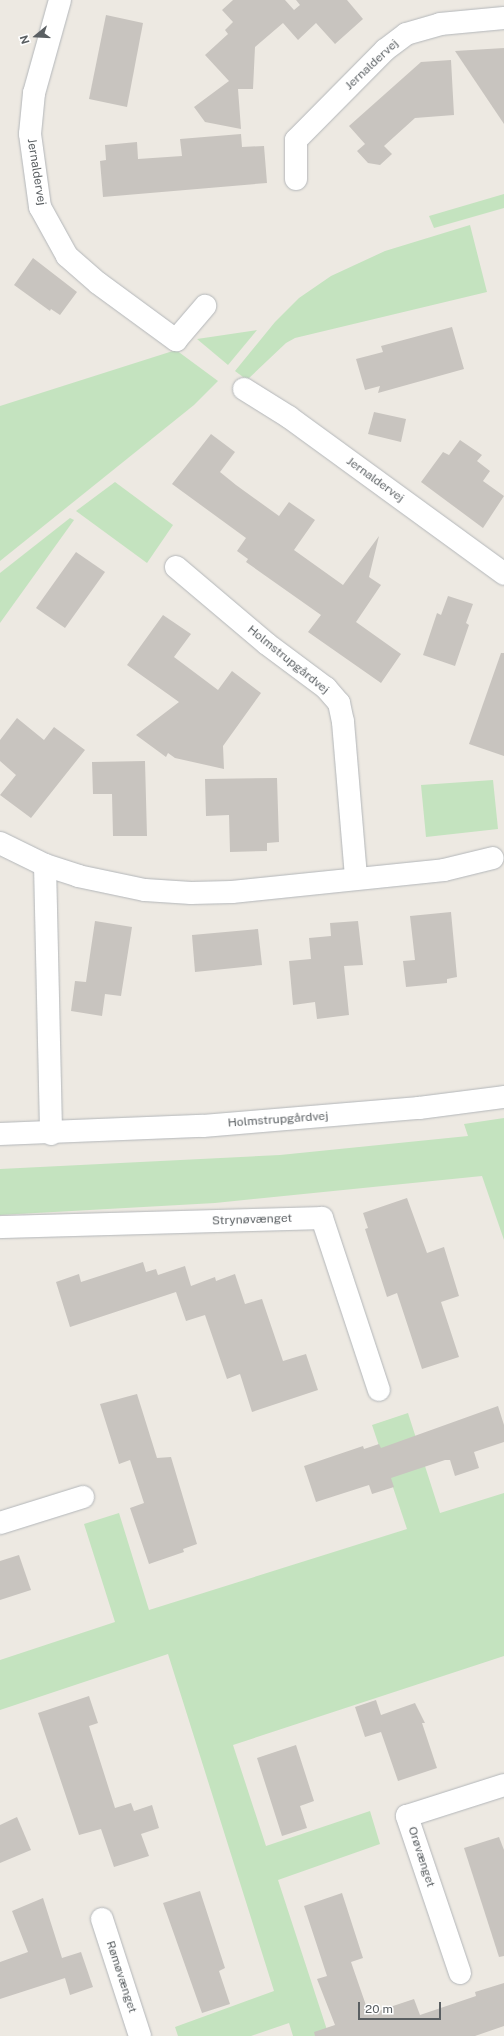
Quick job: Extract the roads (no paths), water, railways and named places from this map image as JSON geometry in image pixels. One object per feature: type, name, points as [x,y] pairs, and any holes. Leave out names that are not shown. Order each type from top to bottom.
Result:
[{"type":"street","name":"Jernaldervej","points":[[60,0],[34,93],[30,134],[40,207],[67,256],[98,283],[176,340],[205,306]]},
{"type":"street","name":"Jernaldervej","points":[[296,179],[296,140],[395,42],[406,34],[440,24],[504,18]]},
{"type":"street","name":"Jernaldervej","points":[[244,389],[289,417],[504,574]]},
{"type":"street","name":"Holmstrupgårdvej","points":[[176,567],[267,644],[326,688],[339,703],[343,722],[356,878]]},
{"type":"street","points":[[0,843],[45,865],[112,884],[145,890],[191,893],[232,892],[444,870],[493,858]]},
{"type":"street","points":[[45,865],[51,1134]]},
{"type":"street","name":"Holmstrupgårdvej","points":[[0,1134],[51,1134],[316,1118],[504,1097]]},
{"type":"street","name":"Strynøvænget","points":[[0,1227],[322,1218],[379,1390]]},
{"type":"street","points":[[0,1522],[83,1497]]},
{"type":"street","name":"Orøvænget","points":[[460,1973],[407,1816],[504,1785]]},
{"type":"street","name":"Rømøvænget","points":[[102,1919],[140,2036]]}]
